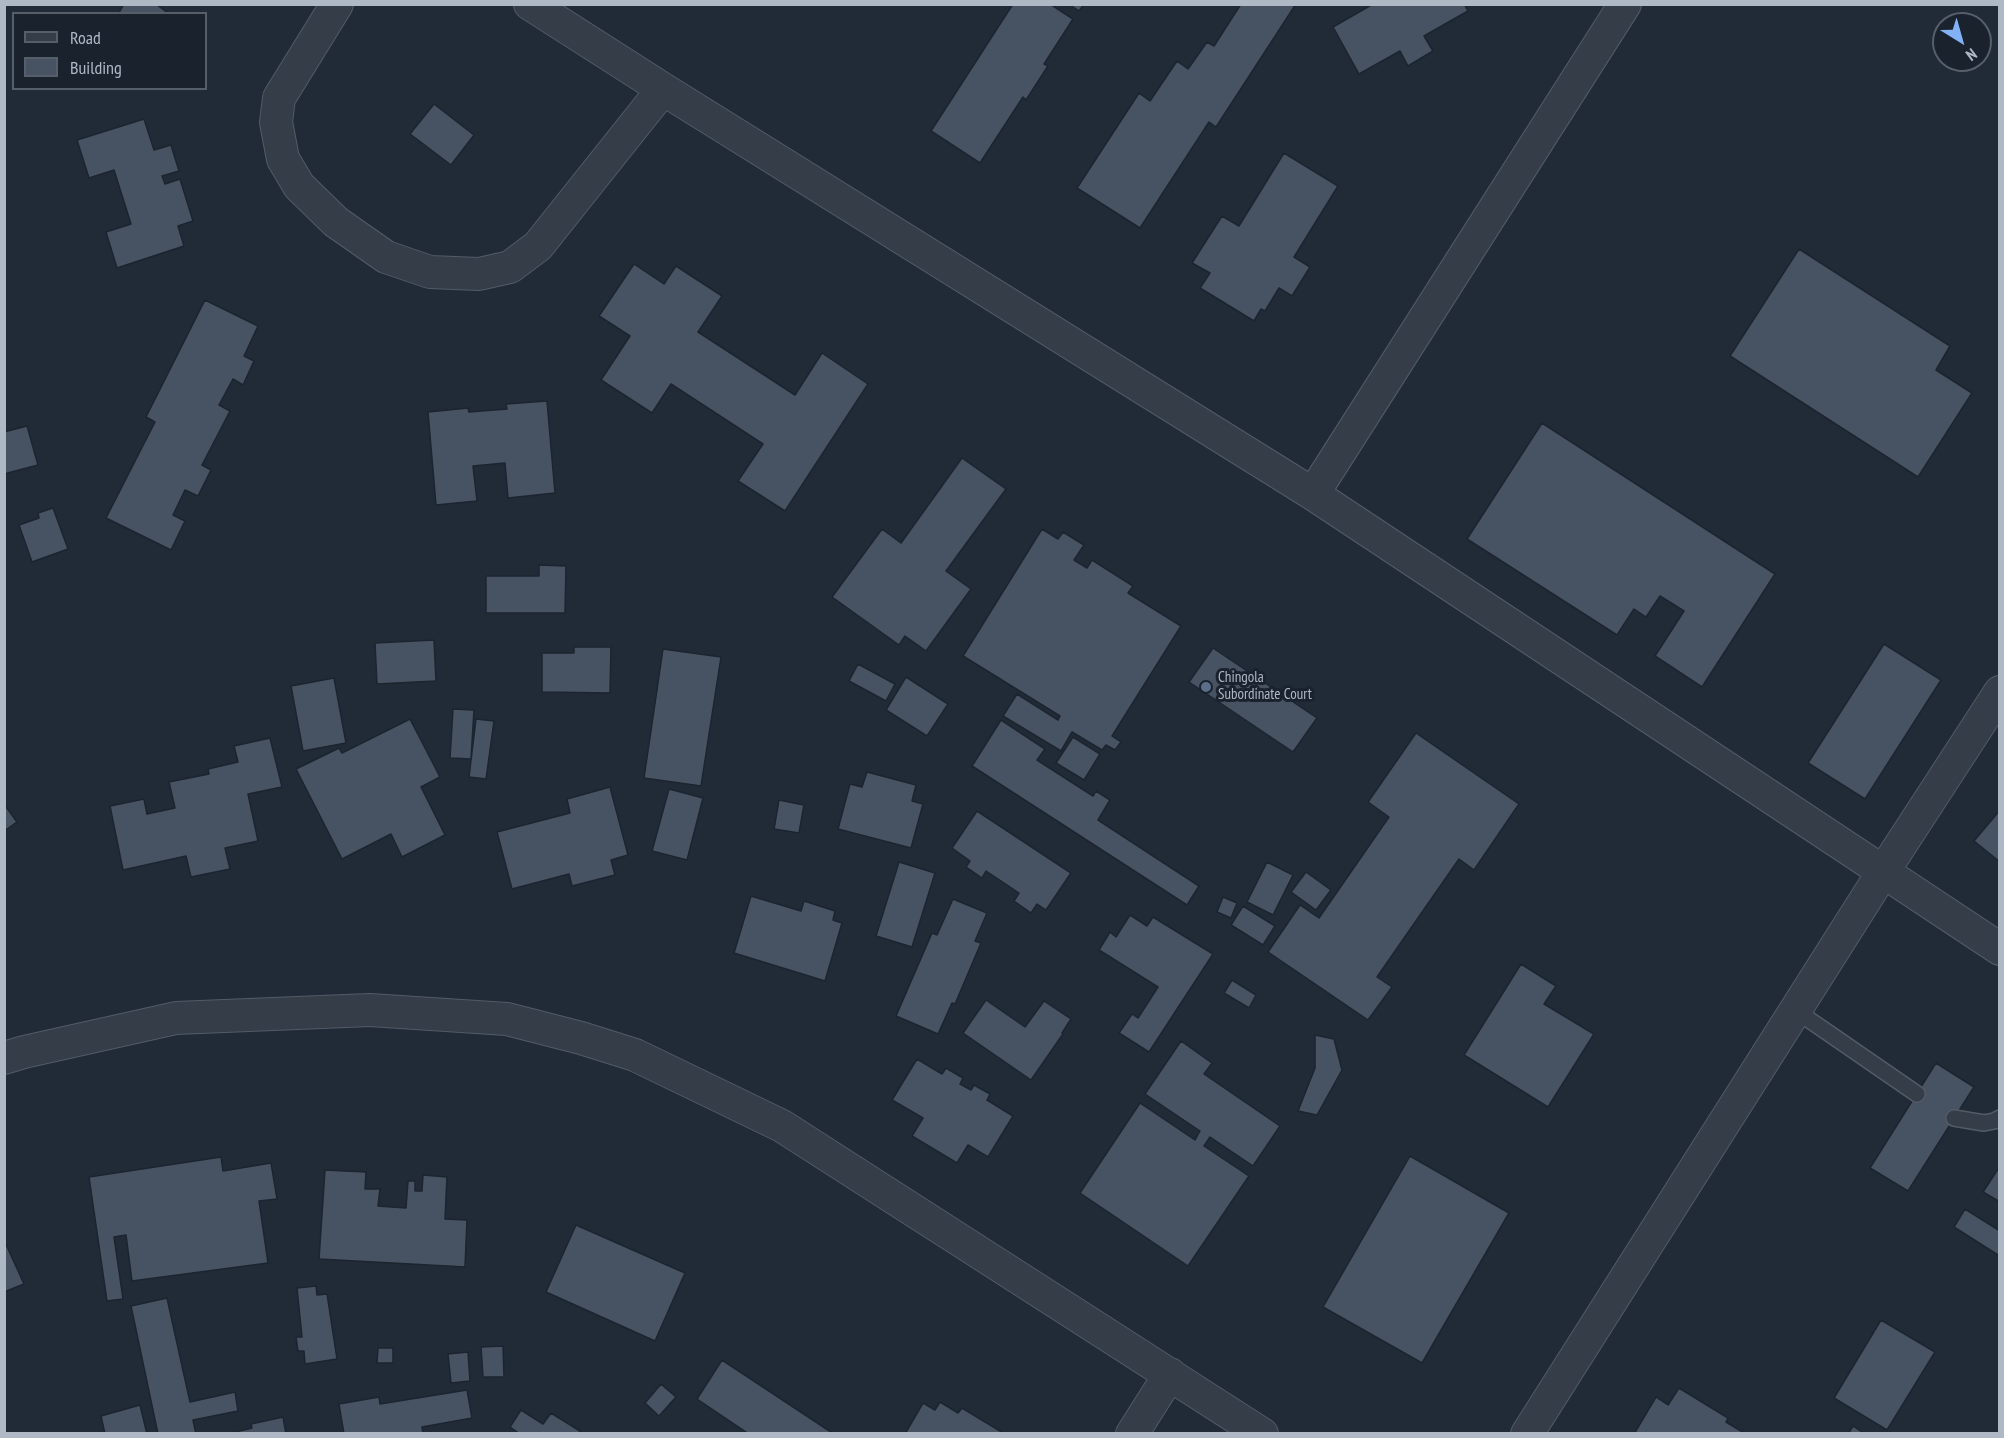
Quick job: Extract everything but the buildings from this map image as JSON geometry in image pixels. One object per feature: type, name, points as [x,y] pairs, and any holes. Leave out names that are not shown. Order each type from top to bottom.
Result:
[{"type":"street","points":[[337,4],[279,98],[276,122],[283,159],[299,186],[336,222],[386,257],[429,272],[479,274],[510,267],[537,246],[663,89]]},
{"type":"street","points":[[530,4],[1313,494],[2000,949]]},
{"type":"street","points":[[1313,494],[1625,4]]},
{"type":"street","points":[[1527,1434],[1882,872],[2000,692]]},
{"type":"street","points":[[4,1059],[24,1052],[176,1018],[370,1010],[507,1019],[581,1038],[635,1055],[782,1126],[1262,1434]]},
{"type":"street","points":[[1132,1434],[1170,1374]]},
{"type":"lane","points":[[1795,1010],[1917,1094]]},
{"type":"lane","points":[[1954,1118],[1984,1123],[2000,1118]]},
{"type":"place","name":"Chingola Subordinate Court","points":[[1206,687]]}]
